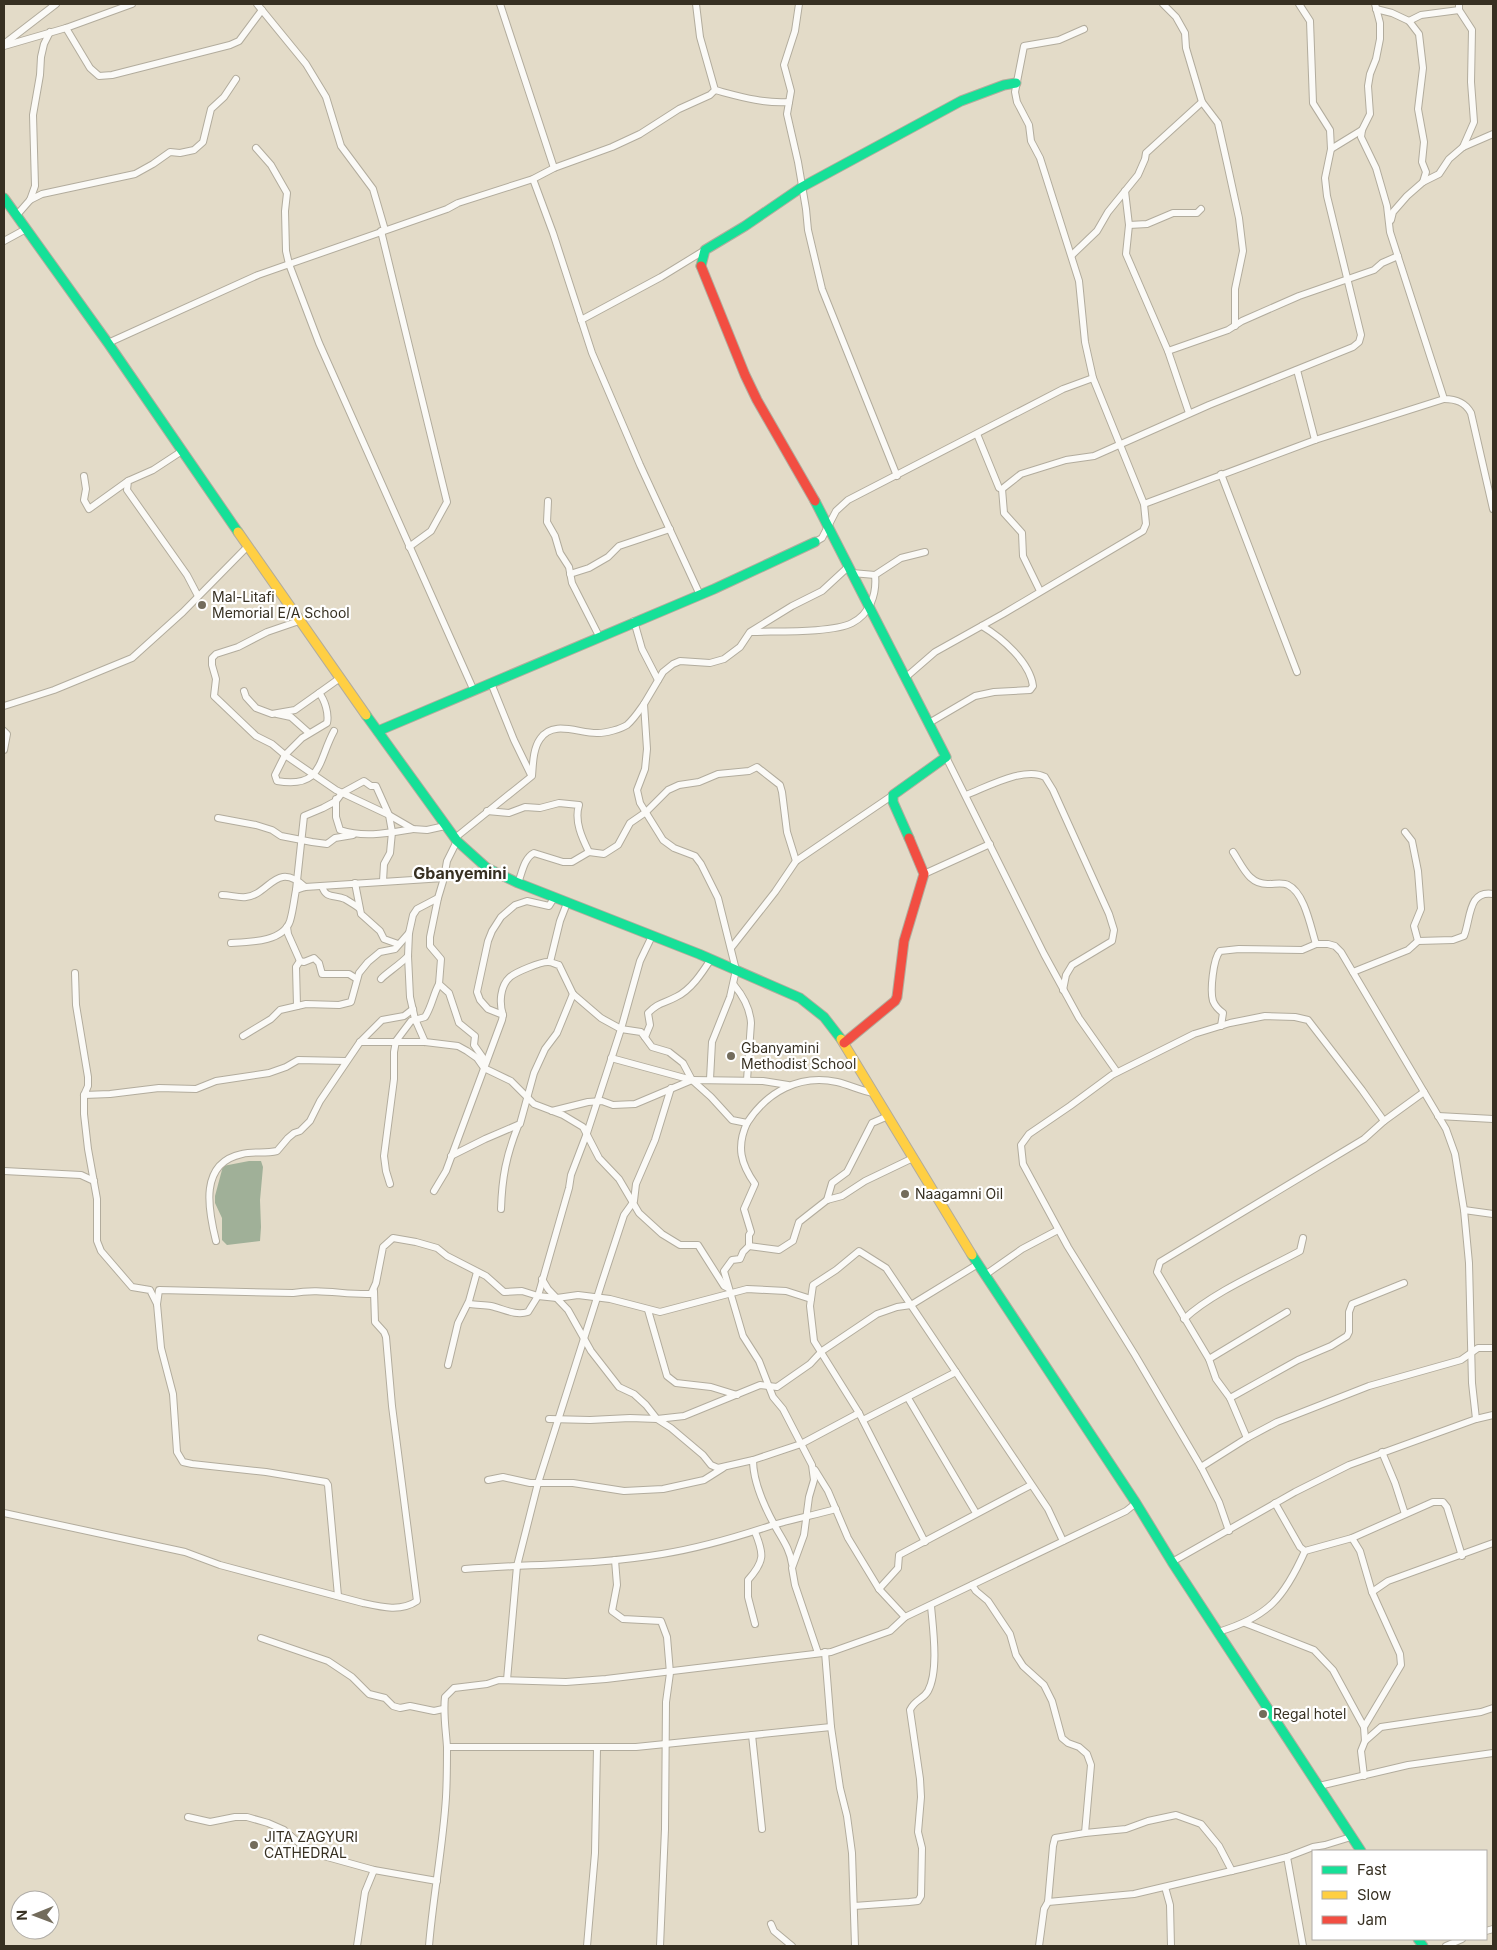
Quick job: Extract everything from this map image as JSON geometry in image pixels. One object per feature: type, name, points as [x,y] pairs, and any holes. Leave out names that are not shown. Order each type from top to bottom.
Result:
[{"type":"main road","points":[[844,1043],[886,1010],[898,995],[902,957],[915,899],[923,885],[924,874],[893,802],[893,795],[916,776],[946,757],[829,527],[757,400],[745,375],[701,262],[705,250],[745,226],[802,187],[961,101],[996,87],[1016,83]]},
{"type":"main road","points":[[4,198],[108,342],[299,621],[456,839],[487,868],[518,883],[711,959],[784,990],[808,1004],[824,1017],[844,1043],[985,1275],[1136,1503],[1172,1562],[1360,1850]]},
{"type":"main road","points":[[378,731],[600,638],[634,621],[700,595],[816,542]]},
{"type":"street","points":[[4,45],[56,4]]},
{"type":"street","points":[[4,45],[66,28],[132,4]]},
{"type":"street","points":[[257,4],[306,64],[326,97],[341,146],[373,188],[447,502],[431,530],[409,547]]},
{"type":"street","points":[[500,4],[554,168]]},
{"type":"street","points":[[696,4],[700,37],[715,90]]},
{"type":"street","points":[[799,4],[795,31],[784,65],[791,91],[787,114],[806,209],[808,230],[822,290],[897,476]]},
{"type":"street","points":[[1163,4],[1176,17],[1185,33],[1186,48],[1202,102],[1218,122],[1239,218],[1243,251],[1235,288],[1235,326]]},
{"type":"street","points":[[1002,488],[1021,474],[1066,460],[1094,456],[1189,413],[1353,347],[1359,342],[1361,335],[1326,196],[1325,178],[1331,149],[1330,130],[1313,103],[1310,21],[1300,4]]},
{"type":"street","points":[[1376,6],[1409,21],[1419,34],[1423,68],[1418,110],[1424,142],[1422,162],[1426,172],[1422,182]]},
{"type":"street","points":[[1376,6],[1380,23],[1380,39],[1368,86],[1370,114],[1362,130],[1361,137],[1376,168],[1390,224],[1390,232],[1444,399]]},
{"type":"street","points":[[1409,21],[1421,15],[1459,7],[1472,30],[1471,82],[1474,122],[1463,147]]},
{"type":"street","points":[[66,28],[90,68],[99,76],[112,75],[239,41],[262,10]]},
{"type":"street","points":[[905,678],[935,652],[1143,531],[1146,524],[1144,504],[1093,378],[1084,333],[1079,281],[1072,255],[1040,158],[1031,141],[1025,116],[1017,102],[1016,83],[1024,46],[1059,40],[1084,29]]},
{"type":"street","points":[[16,216],[30,200],[35,186],[33,115],[41,58],[50,32]]},
{"type":"street","points":[[30,200],[42,194],[135,174],[154,164],[170,152],[180,153],[194,150],[203,142],[211,109],[224,97],[236,79]]},
{"type":"street","points":[[108,342],[249,279],[458,203],[533,179],[554,168],[612,147],[640,134],[678,109],[710,95],[715,90]]},
{"type":"street","points":[[715,90],[778,103],[789,102]]},
{"type":"street","points":[[1072,255],[1097,231],[1108,212],[1138,175],[1146,153],[1202,102]]},
{"type":"street","points":[[1331,149],[1362,130]]},
{"type":"street","points":[[1390,224],[1393,212],[1407,196],[1422,182],[1439,174],[1448,159],[1463,147],[1493,134]]},
{"type":"street","points":[[256,148],[272,165],[287,193],[285,211],[286,250],[289,264],[319,343],[474,691]]},
{"type":"street","points":[[533,179],[553,233],[592,353],[700,595]]},
{"type":"street","points":[[1125,191],[1129,225],[1126,254],[1168,351],[1189,413]]},
{"type":"street","points":[[1129,225],[1147,224],[1172,213],[1197,212],[1201,209]]},
{"type":"street","points":[[4,241],[26,229]]},
{"type":"street","points":[[581,320],[661,277],[705,250]]},
{"type":"street","points":[[1168,351],[1235,326],[1242,321],[1299,296],[1374,270],[1382,263],[1398,256]]},
{"type":"street","points":[[1297,370],[1315,440]]},
{"type":"street","points":[[816,542],[822,538],[836,511],[848,500],[1063,389],[1093,378]]},
{"type":"street","points":[[1144,504],[1315,440],[1444,399],[1465,404],[1471,413],[1493,509]]},
{"type":"street","points":[[977,434],[999,488],[1002,488]]},
{"type":"street","points":[[84,476],[86,489],[84,500],[89,509],[128,481],[153,470],[182,451]]},
{"type":"street","points":[[1221,474],[1297,672]]},
{"type":"street","points":[[128,481],[127,490],[186,575],[198,596]]},
{"type":"street","points":[[1002,488],[1004,513],[1022,533],[1023,556],[1040,591]]},
{"type":"street","points":[[548,500],[547,522],[555,536],[560,554],[569,568],[572,583],[600,638]]},
{"type":"street","points":[[570,574],[608,557],[619,546],[670,529]]},
{"type":"street","points":[[4,706],[54,690],[132,658],[248,546]]},
{"type":"street","points":[[390,1184],[384,1156],[394,1087],[396,1042],[406,1026],[415,1018],[425,1017],[439,984],[441,959],[430,946],[430,937],[447,861],[456,839],[532,776],[534,756],[542,736],[558,728],[598,733],[625,726],[633,720],[666,669],[680,661],[710,663],[724,658],[740,647],[750,632],[792,606],[822,591],[850,570],[875,575],[901,558],[925,552]]},
{"type":"street","points":[[750,632],[830,628],[848,625],[863,615],[870,606],[876,586],[875,575]]},
{"type":"street","points":[[299,621],[267,632],[238,647],[216,654],[212,658],[216,679],[214,696],[256,736],[272,744],[285,756],[312,775],[339,792],[389,815],[413,829]]},
{"type":"street","points":[[634,621],[642,649],[658,680]]},
{"type":"street","points":[[930,723],[975,696],[994,692],[1030,690],[1033,686],[1032,680],[1015,652],[997,635],[982,626]]},
{"type":"street","points":[[277,714],[295,710],[340,678]]},
{"type":"street","points":[[491,684],[514,740],[532,776]]},
{"type":"street","points":[[244,691],[246,698],[256,708],[272,714],[290,717],[309,733]]},
{"type":"street","points":[[319,693],[323,697],[329,718],[327,723],[309,733],[285,756],[275,775],[277,781],[292,784],[305,780],[312,775],[322,763],[327,744],[334,731]]},
{"type":"street","points":[[644,704],[647,749],[645,769],[637,790],[640,803],[663,840],[674,848],[695,856],[701,864],[718,898],[736,970],[734,985],[712,1042],[710,1079]]},
{"type":"street","points":[[4,731],[7,734],[4,750]]},
{"type":"street","points":[[946,757],[1063,990],[1079,1018],[1117,1072]]},
{"type":"street","points":[[518,883],[526,860],[531,854],[534,853],[563,862],[572,862],[589,852],[604,854],[618,845],[630,823],[646,812],[668,790],[675,786],[699,782],[718,774],[760,768],[780,785],[787,832],[796,861]]},
{"type":"street","points":[[966,795],[1022,774],[1032,773],[1045,777],[1053,790],[1109,914],[1114,930],[1112,941],[1072,964],[1068,969],[1063,990]]},
{"type":"street","points":[[353,835],[340,830],[336,817],[336,801],[339,792],[364,781],[371,786],[376,786],[389,815],[392,832],[390,853],[384,864],[382,881]]},
{"type":"street","points":[[731,948],[775,892],[796,861],[893,795]]},
{"type":"street","points":[[231,943],[255,942],[280,934],[287,927],[296,890],[304,816],[336,801]]},
{"type":"street","points":[[488,811],[509,813],[525,807],[540,808],[559,803],[579,805],[577,811],[578,822],[583,840],[589,852]]},
{"type":"street","points":[[218,818],[256,825],[281,836],[327,844],[335,838],[353,835],[413,829],[426,830],[445,826]]},
{"type":"street","points":[[1405,832],[1412,841],[1418,871],[1421,909],[1414,926],[1418,941]]},
{"type":"street","points":[[924,874],[990,844]]},
{"type":"street","points":[[1233,852],[1251,880],[1260,885],[1286,884],[1293,888],[1309,916],[1316,944]]},
{"type":"street","points":[[296,890],[305,887],[444,878]]},
{"type":"street","points":[[222,895],[247,897],[256,893],[274,879],[297,879],[305,887]]},
{"type":"street","points":[[355,884],[361,914],[380,931],[384,939],[398,944]]},
{"type":"street","points":[[322,886],[324,893],[329,897],[343,898],[359,908]]},
{"type":"street","points":[[1353,972],[1408,950],[1418,941],[1454,940],[1464,936],[1474,900],[1480,895],[1493,894]]},
{"type":"street","points":[[425,1042],[412,1010],[408,956],[409,933],[413,915],[417,909],[438,898]]},
{"type":"street","points":[[503,1015],[488,1010],[480,1000],[477,992],[492,931],[501,917],[515,905],[527,901],[549,906],[554,898]]},
{"type":"street","points":[[550,962],[567,903]]},
{"type":"street","points":[[287,927],[288,934],[300,961]]},
{"type":"street","points":[[243,1036],[271,1019],[280,1010],[320,1004],[339,1006],[351,1002],[359,973],[380,952],[394,948],[409,933]]},
{"type":"street","points":[[470,1304],[492,1306],[509,1312],[523,1314],[528,1312],[538,1296],[571,1175],[587,1133],[621,1029],[640,961],[652,936]]},
{"type":"street","points":[[1221,1026],[1223,1013],[1214,1003],[1211,994],[1216,956],[1220,951],[1238,949],[1302,950],[1316,944],[1335,946],[1353,972],[1446,1129],[1455,1154],[1464,1210],[1469,1264],[1471,1354],[1476,1419]]},
{"type":"street","points":[[381,979],[408,956]]},
{"type":"street","points":[[300,961],[304,962],[314,958],[322,974],[349,974],[357,978]]},
{"type":"street","points":[[645,1037],[650,1025],[648,1012],[657,1004],[677,997],[699,978],[711,959]]},
{"type":"street","points":[[297,1006],[296,967],[300,961]]},
{"type":"street","points":[[434,1190],[446,1171],[503,1015],[500,1007],[501,994],[510,977],[539,963],[550,962],[559,966],[573,994],[601,1018],[621,1029],[641,1032],[652,1046],[669,1052],[683,1063],[692,1080],[732,1120],[747,1123]]},
{"type":"street","points":[[75,973],[76,1005],[88,1077],[88,1086],[84,1095],[84,1114],[97,1199],[98,1241],[102,1251],[132,1287],[150,1290],[293,1293],[310,1290],[371,1294],[374,1291]]},
{"type":"street","points":[[439,984],[449,993],[460,1023],[475,1036],[474,1045],[485,1065]]},
{"type":"street","points":[[734,985],[743,996],[750,1014],[748,1080]]},
{"type":"street","points":[[501,1210],[502,1178],[508,1151],[518,1126],[534,1073],[545,1049],[557,1033],[573,994]]},
{"type":"street","points":[[216,1241],[209,1214],[209,1199],[214,1172],[219,1165],[242,1154],[277,1151],[288,1138],[310,1122],[320,1101],[360,1042],[382,1020],[404,1016],[412,1010]]},
{"type":"street","points":[[1229,1531],[1219,1502],[1201,1468],[1135,1355],[1112,1321],[1058,1230],[1024,1164],[1021,1145],[1029,1134],[1117,1072],[1176,1042],[1221,1026],[1265,1016],[1295,1017],[1308,1020],[1384,1121]]},
{"type":"street","points":[[360,1042],[425,1042],[458,1046],[511,1082],[540,1108],[575,1121],[587,1133],[599,1158],[619,1179],[634,1201],[639,1213],[662,1234],[680,1244],[698,1245],[724,1286],[728,1288]]},
{"type":"street","points":[[611,1058],[692,1080]]},
{"type":"street","points":[[84,1095],[159,1088],[196,1089],[216,1081],[269,1072],[286,1067],[298,1060],[346,1061]]},
{"type":"street","points":[[551,1111],[596,1101],[613,1105],[635,1104],[692,1080],[748,1080],[789,1086]]},
{"type":"street","points":[[874,1093],[826,1080],[804,1081],[789,1086],[766,1100],[754,1112],[741,1136],[742,1160],[746,1171],[755,1184],[744,1209],[751,1232],[749,1235],[749,1246],[740,1259],[732,1260],[724,1272],[743,1336],[759,1361],[773,1397],[783,1409],[812,1465],[828,1491],[848,1538],[879,1589],[905,1617]]},
{"type":"street","points":[[507,1680],[517,1566],[538,1483],[624,1215],[634,1201],[636,1184],[655,1140],[671,1088]]},
{"type":"street","points":[[1247,1438],[1230,1398],[1216,1379],[1209,1359],[1157,1272],[1160,1262],[1364,1139],[1384,1121],[1424,1092]]},
{"type":"street","points":[[827,1200],[832,1183],[847,1172],[872,1123],[888,1116]]},
{"type":"street","points":[[1438,1116],[1493,1118]]},
{"type":"street","points":[[451,1156],[518,1126]]},
{"type":"street","points":[[749,1246],[778,1250],[792,1241],[798,1222],[827,1200],[842,1196],[865,1181],[913,1158]]},
{"type":"street","points":[[4,1171],[81,1175],[94,1181]]},
{"type":"street","points":[[1464,1210],[1493,1214]]},
{"type":"street","points":[[985,1275],[1022,1249],[1058,1230]]},
{"type":"street","points":[[4,1513],[185,1552],[220,1565],[381,1607],[408,1608],[417,1601],[392,1406],[386,1337],[375,1322],[374,1291],[383,1247],[393,1238],[437,1248],[447,1256],[486,1276],[504,1292],[522,1291],[538,1296],[557,1298],[578,1295],[597,1297],[660,1312],[747,1289],[786,1291],[811,1300]]},
{"type":"street","points":[[1184,1319],[1193,1311],[1248,1278],[1300,1251],[1303,1238]]},
{"type":"street","points":[[925,1542],[863,1420],[822,1351],[814,1341],[811,1300],[813,1285],[860,1251],[886,1268],[1048,1509],[1063,1541]]},
{"type":"street","points":[[549,1419],[657,1419],[684,1416],[760,1385],[777,1387],[810,1364],[822,1351],[877,1314],[897,1307],[911,1305],[978,1264]]},
{"type":"street","points":[[448,1364],[458,1323],[469,1301],[477,1272]]},
{"type":"street","points":[[542,1280],[568,1310],[585,1337],[591,1351],[619,1387],[634,1394],[657,1419],[704,1455],[711,1465],[718,1468],[753,1460],[801,1444],[859,1413]]},
{"type":"street","points":[[1230,1398],[1298,1360],[1342,1340],[1349,1332],[1349,1312],[1352,1304],[1404,1283]]},
{"type":"street","points":[[150,1290],[157,1304]]},
{"type":"street","points":[[159,1290],[157,1304],[161,1348],[172,1394],[177,1452],[183,1462],[192,1464],[266,1472],[326,1482],[328,1485],[338,1596]]},
{"type":"street","points":[[648,1310],[667,1376],[676,1383],[711,1387],[737,1395]]},
{"type":"street","points":[[1209,1359],[1287,1312]]},
{"type":"street","points":[[1201,1468],[1247,1438],[1277,1422],[1360,1390],[1461,1360],[1478,1348],[1493,1348]]},
{"type":"street","points":[[863,1420],[956,1372]]},
{"type":"street","points":[[908,1398],[976,1513]]},
{"type":"street","points":[[1172,1562],[1275,1503],[1349,1465],[1476,1419],[1493,1415]]},
{"type":"street","points":[[1382,1452],[1405,1514]]},
{"type":"street","points":[[753,1460],[755,1481],[774,1525],[788,1547],[795,1586],[821,1653],[840,1788],[848,1823],[855,1946]]},
{"type":"street","points":[[792,1568],[804,1535],[814,1480],[812,1465]]},
{"type":"street","points":[[488,1480],[503,1477],[538,1483],[573,1483],[624,1491],[663,1489],[704,1480],[724,1467]]},
{"type":"street","points":[[879,1589],[898,1568],[899,1555],[976,1513],[1031,1486]]},
{"type":"street","points":[[1218,1632],[1259,1616],[1276,1601],[1297,1570],[1306,1551],[1352,1538],[1433,1502],[1443,1502],[1447,1507],[1462,1556]]},
{"type":"street","points":[[429,1946],[444,1824],[447,1747],[443,1709],[445,1697],[454,1688],[488,1684],[499,1680],[566,1682],[670,1673],[831,1652],[890,1631],[905,1617],[1126,1511],[1136,1503]]},
{"type":"street","points":[[1275,1503],[1300,1547],[1306,1551]]},
{"type":"street","points":[[465,1569],[565,1565],[663,1554],[742,1536],[774,1525],[836,1509]]},
{"type":"street","points":[[755,1532],[763,1551],[758,1569],[748,1580],[748,1597],[755,1624]]},
{"type":"street","points":[[1352,1538],[1360,1551],[1372,1592],[1400,1654],[1401,1665],[1364,1727]]},
{"type":"street","points":[[1372,1592],[1388,1581],[1493,1545]]},
{"type":"street","points":[[615,1560],[617,1585],[612,1611],[623,1620],[661,1620],[666,1637],[670,1673],[666,1702],[666,1829],[661,1893],[660,1946]]},
{"type":"street","points":[[972,1585],[988,1601],[1010,1634],[1016,1655],[1024,1666],[1044,1685],[1052,1701],[1062,1738],[1068,1743],[1079,1747],[1087,1754],[1091,1765],[1085,1833]]},
{"type":"street","points":[[854,1906],[918,1901],[921,1896],[922,1848],[918,1832],[921,1797],[920,1780],[910,1710],[913,1703],[927,1693],[930,1686],[934,1646],[931,1606]]},
{"type":"street","points":[[1245,1623],[1314,1650],[1333,1670],[1364,1727],[1365,1742]]},
{"type":"street","points":[[261,1638],[337,1665],[369,1694],[385,1698],[392,1706],[400,1708],[410,1706],[434,1711],[443,1709]]},
{"type":"street","points":[[1364,1776],[1361,1751],[1365,1742],[1381,1727],[1481,1712],[1493,1708]]},
{"type":"street","points":[[447,1747],[636,1747],[831,1727]]},
{"type":"street","points":[[752,1735],[762,1830]]},
{"type":"street","points":[[587,1946],[595,1844],[598,1748]]},
{"type":"street","points":[[1318,1786],[1438,1759],[1493,1753]]},
{"type":"street","points":[[1039,1946],[1044,1909],[1048,1902],[1055,1838],[1126,1829],[1148,1821],[1176,1815],[1201,1824],[1219,1846],[1232,1871]]},
{"type":"street","points":[[188,1817],[210,1822],[241,1816],[268,1823],[284,1830],[299,1843],[320,1855],[374,1870],[437,1881]]},
{"type":"street","points":[[1048,1902],[1114,1897],[1165,1887],[1287,1857],[1313,1846],[1325,1845],[1351,1837]]},
{"type":"street","points":[[1287,1857],[1303,1946]]},
{"type":"street","points":[[357,1946],[366,1892],[374,1870]]},
{"type":"street","points":[[1165,1887],[1170,1905],[1171,1946]]},
{"type":"street","points":[[771,1924],[774,1931],[792,1946]]},
{"type":"street","points":[[1446,1946],[1460,1940]]},
{"type":"shaded area","points":[[249,1161],[261,1161],[263,1167],[260,1200],[260,1241],[227,1245],[222,1240],[222,1218],[215,1203],[215,1196],[223,1166]]},
{"type":"traffic: fast","points":[[701,266],[705,250],[745,226],[802,187],[961,101],[1004,85],[1016,83]]},
{"type":"traffic: fast","points":[[4,198],[108,343],[238,532]]},
{"type":"traffic: fast","points":[[815,501],[946,757],[893,795],[893,802],[909,838]]},
{"type":"traffic: fast","points":[[378,731],[714,589],[815,542]]},
{"type":"traffic: fast","points":[[366,715],[457,841],[487,868],[518,883],[699,954],[800,998],[824,1017],[841,1039]]},
{"type":"traffic: fast","points":[[972,1255],[1136,1503],[1172,1562],[1360,1850]]},
{"type":"traffic: fast","points":[[1419,1940],[1423,1946]]},
{"type":"traffic: slow","points":[[238,532],[366,715]]},
{"type":"traffic: slow","points":[[841,1039],[972,1255]]},
{"type":"traffic: jam","points":[[701,266],[757,400],[815,501]]},
{"type":"traffic: jam","points":[[844,1043],[895,1001],[897,997],[904,941],[924,874],[909,838]]},
{"type":"place","name":"Mal-Litafi Memorial E/A School","points":[[202,605]]},
{"type":"place","name":"Gbanyamini Methodist School","points":[[731,1056]]},
{"type":"place","name":"Naagamni Oil","points":[[905,1194]]},
{"type":"place","name":"Regal hotel","points":[[1263,1714]]},
{"type":"place","name":"JITA ZAGYURI CATHEDRAL","points":[[254,1845]]},
{"type":"district","name":"Gbanyemini","points":[[460,873]]}]
